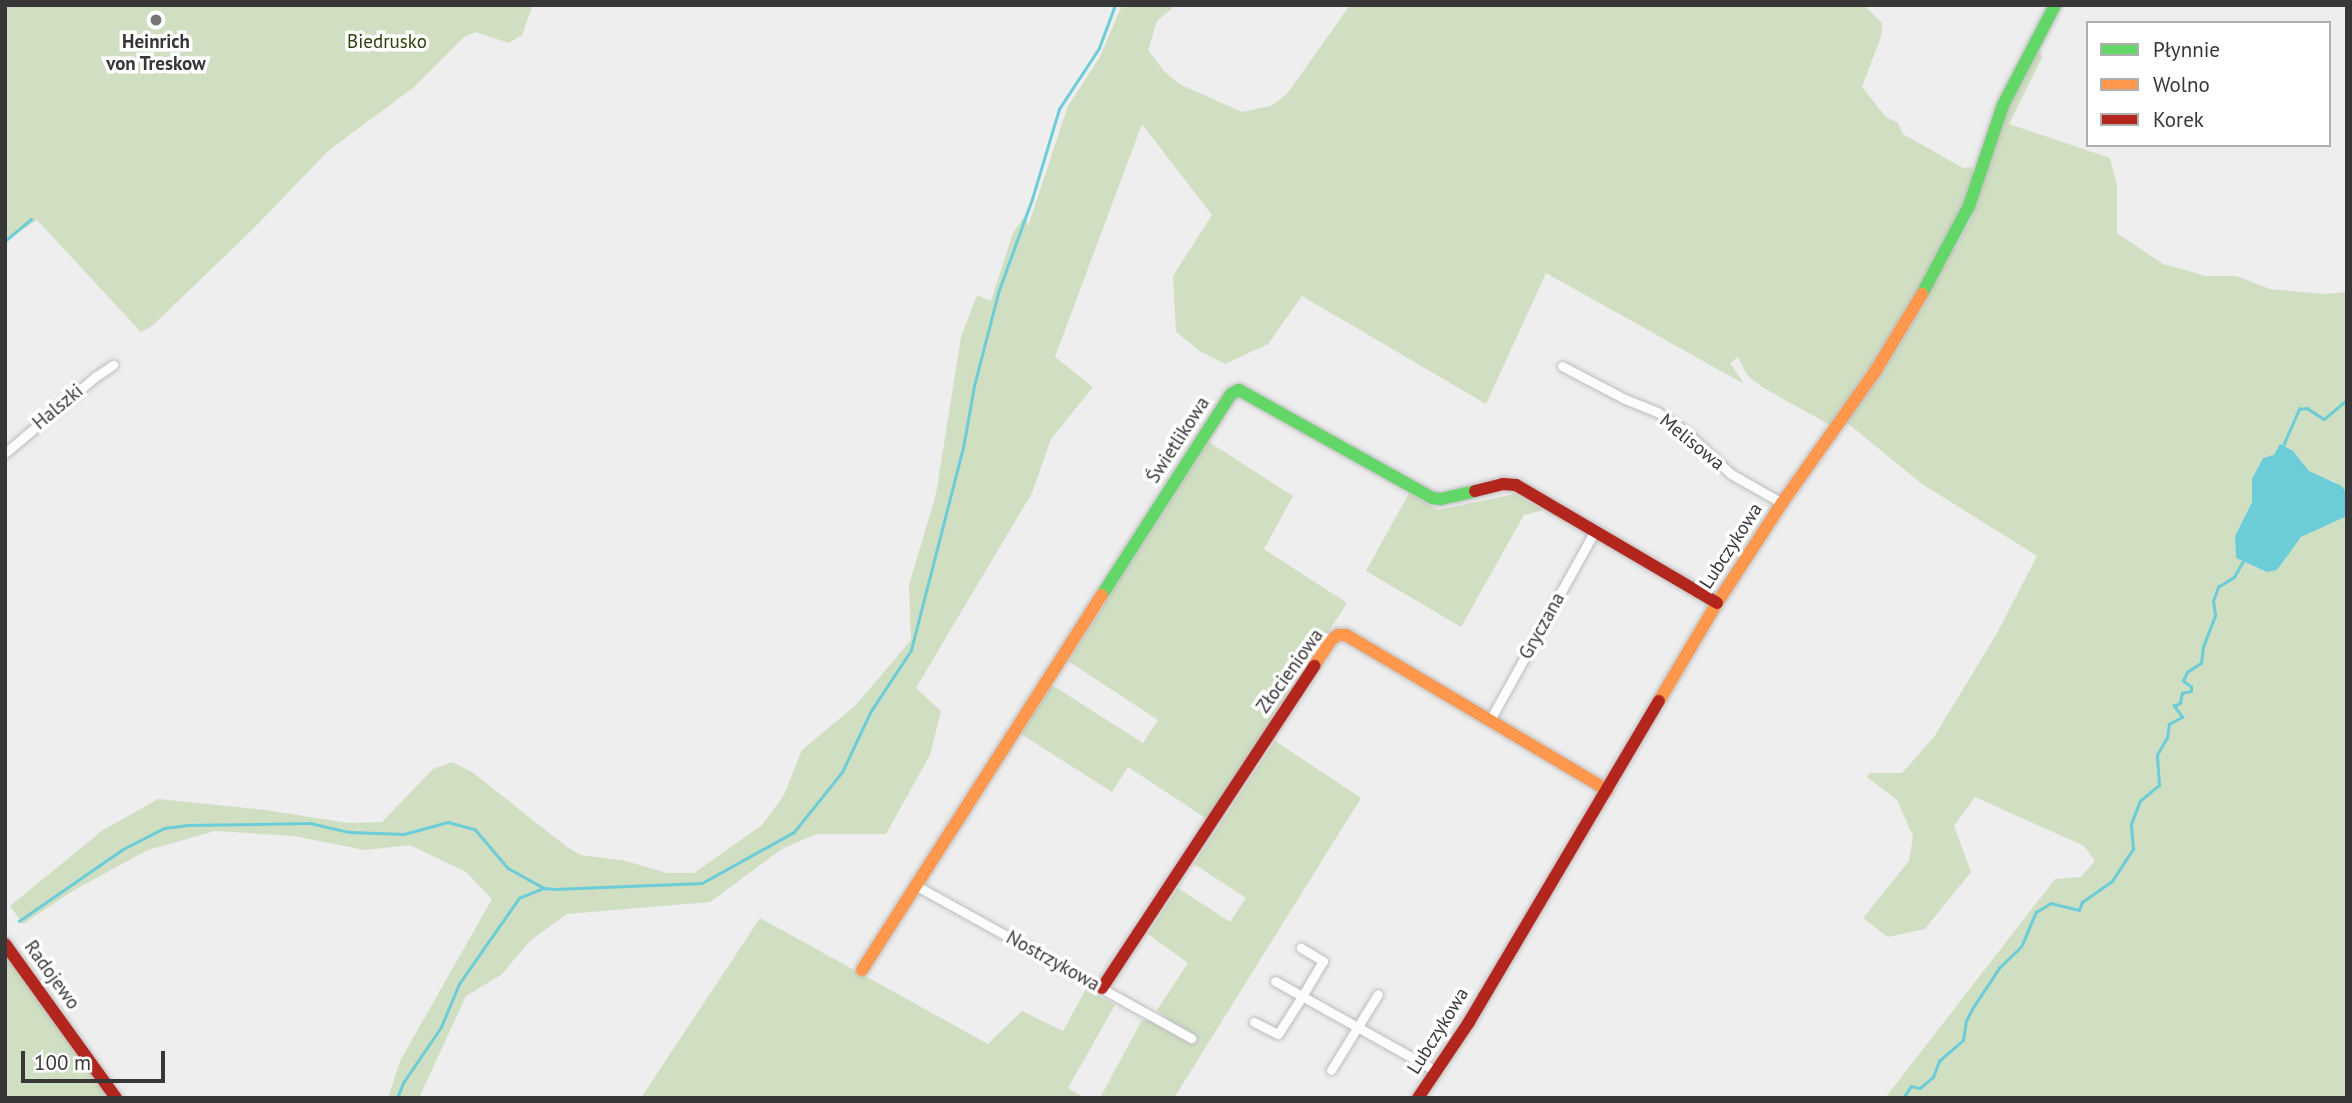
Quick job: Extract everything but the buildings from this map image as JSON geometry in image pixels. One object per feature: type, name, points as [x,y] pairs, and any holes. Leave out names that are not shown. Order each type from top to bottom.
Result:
[{"type":"street","name":"Lubczykowa","points":[[1418,1098],[1607,790],[1717,603],[1782,503],[1876,370],[1961,226],[2003,105],[2055,5]]},
{"type":"street","name":"Halszki","points":[[5,453],[113,365]]},
{"type":"street","name":"Melisowa","points":[[1562,366],[1625,399],[1657,412],[1684,430],[1731,474],[1782,503]]},
{"type":"street","name":"Świetlikowa","points":[[862,970],[1231,394],[1239,390],[1247,391],[1432,498],[1441,499],[1503,484],[1516,485],[1717,603]]},
{"type":"street","name":"Gryczana","points":[[1490,720],[1594,532]]},
{"type":"street","name":"Złocieniowa","points":[[1102,988],[1331,640],[1338,635],[1346,635],[1607,790]]},
{"type":"street","name":"Nostrzykowa","points":[[915,885],[1191,1038]]},
{"type":"street","name":"Radojewo","points":[[5,944],[116,1098]]},
{"type":"street","points":[[1254,1022],[1278,1034],[1301,998],[1323,961],[1301,948]]},
{"type":"street","points":[[1275,981],[1301,998],[1436,1071]]},
{"type":"street","points":[[1331,1070],[1378,994]]},
{"type":"green space","name":"Biedrusko","points":[[5,5],[533,5],[522,35],[509,43],[475,32],[464,37],[413,88],[328,151],[251,231],[152,326],[141,332],[37,220],[5,241]]},
{"type":"green space","points":[[1122,5],[1176,5],[1157,21],[1148,50],[1164,71],[1179,84],[1242,112],[1271,106],[1287,94],[1350,5],[1864,5],[1882,23],[1881,37],[1862,87],[1886,117],[1898,123],[1903,134],[1963,168],[1972,167],[1974,173],[1958,224],[1888,342],[1830,425],[1762,387],[1747,375],[1738,357],[1730,363],[1744,384],[1546,273],[1486,404],[1302,296],[1268,344],[1225,364],[1200,351],[1176,332],[1173,276],[1212,215],[1142,124],[1055,357],[1093,387],[1051,439],[1032,493],[916,688],[941,711],[930,755],[886,834],[816,834],[782,849],[710,902],[567,914],[531,940],[501,975],[466,996],[419,1098],[388,1098],[400,1061],[492,899],[466,872],[410,845],[365,850],[294,836],[215,831],[148,850],[76,889],[23,924],[10,906],[103,830],[158,799],[265,810],[349,823],[382,822],[433,769],[452,762],[472,772],[567,847],[581,855],[626,861],[667,873],[694,873],[762,825],[784,795],[802,750],[856,705],[911,640],[909,585],[936,494],[961,337],[977,295],[991,301],[1013,233],[1026,214],[1028,226],[1068,106],[1100,57]]},
{"type":"green space","points":[[2041,51],[2042,58],[2009,124],[2110,158],[2117,186],[2117,233],[2163,264],[2206,276],[2236,276],[2270,289],[2325,294],[2347,292],[2347,494],[2334,481],[2320,478],[2309,471],[2293,451],[2274,455],[2253,491],[2252,502],[2235,536],[2236,558],[2267,572],[2277,570],[2301,537],[2345,517],[2347,511],[2347,1098],[1885,1098],[2055,879],[2081,877],[2095,861],[2084,846],[1975,797],[1954,826],[1971,872],[1925,929],[1888,937],[1863,918],[1909,861],[1913,836],[1897,800],[1867,777],[1870,773],[1902,773],[1934,737],[1996,635],[2037,556],[1922,484],[1846,422],[1887,364],[1971,220],[1996,132],[2034,54]]},
{"type":"green space","points":[[1209,442],[1293,496],[1264,549],[1347,603],[1207,819],[1128,767],[1112,792],[1021,734],[1052,685],[1143,743],[1158,720],[1068,661]]},
{"type":"green space","points":[[1409,493],[1438,510],[1515,494],[1543,510],[1524,515],[1461,627],[1366,571]]},
{"type":"green space","points":[[1275,741],[1361,798],[1174,1098],[1100,1098],[1142,1020],[1173,1023],[1157,1010],[1188,963],[1148,934],[1178,888],[1230,922],[1246,898],[1194,864]]},
{"type":"green space","points":[[760,918],[988,1044],[1022,1011],[1063,1031],[1086,989],[1115,1005],[1068,1088],[1085,1098],[641,1098]]},
{"type":"green space","points":[[5,954],[110,1098],[5,1098]]},
{"type":"water","points":[[2280,444],[2293,451],[2309,471],[2342,486],[2347,494],[2347,511],[2345,517],[2301,537],[2277,570],[2267,572],[2236,558],[2235,536],[2252,502],[2252,479],[2263,458],[2274,455]]},
{"type":"waterway","points":[[19,921],[123,849],[164,828],[188,825],[310,823],[349,832],[404,834],[448,822],[475,829],[508,868],[544,888],[554,889],[702,883],[794,832],[842,772],[871,711],[911,650],[963,448],[974,386],[998,293],[1032,199],[1059,109],[1099,48],[1115,5]]},
{"type":"waterway","points":[[5,241],[31,219]]},
{"type":"waterway","points":[[2282,448],[2299,409],[2307,408],[2324,419],[2347,400]]},
{"type":"waterway","points":[[1903,1098],[1911,1086],[1920,1088],[1933,1077],[1939,1061],[1963,1040],[1966,1021],[1972,1009],[1999,968],[2021,947],[2036,912],[2051,903],[2079,910],[2082,902],[2112,881],[2133,849],[2131,824],[2140,801],[2159,785],[2157,755],[2167,738],[2169,724],[2182,717],[2174,706],[2180,703],[2182,693],[2191,691],[2191,687],[2183,681],[2187,672],[2201,663],[2203,647],[2215,615],[2213,601],[2218,587],[2234,577],[2244,560]]},
{"type":"waterway","points":[[397,1098],[403,1083],[441,1027],[459,984],[519,898],[544,888]]},
{"type":"traffic: fast","points":[[1922,294],[1969,206],[2003,105],[2055,5]]},
{"type":"traffic: fast","points":[[1102,595],[1231,394],[1239,390],[1432,498],[1441,499],[1475,491]]},
{"type":"traffic: slow","points":[[1659,701],[1717,603],[1782,503],[1876,370],[1922,294]]},
{"type":"traffic: slow","points":[[862,970],[1102,595]]},
{"type":"traffic: slow","points":[[1314,666],[1331,640],[1338,635],[1346,635],[1607,790]]},
{"type":"traffic: jam","points":[[1475,491],[1503,484],[1516,485],[1717,603]]},
{"type":"traffic: jam","points":[[1102,988],[1314,666]]},
{"type":"traffic: jam","points":[[1418,1098],[1469,1022],[1659,701]]},
{"type":"traffic: jam","points":[[5,944],[116,1098]]},
{"type":"place","name":"Heinrich von Treskow","points":[[156,20]]}]
